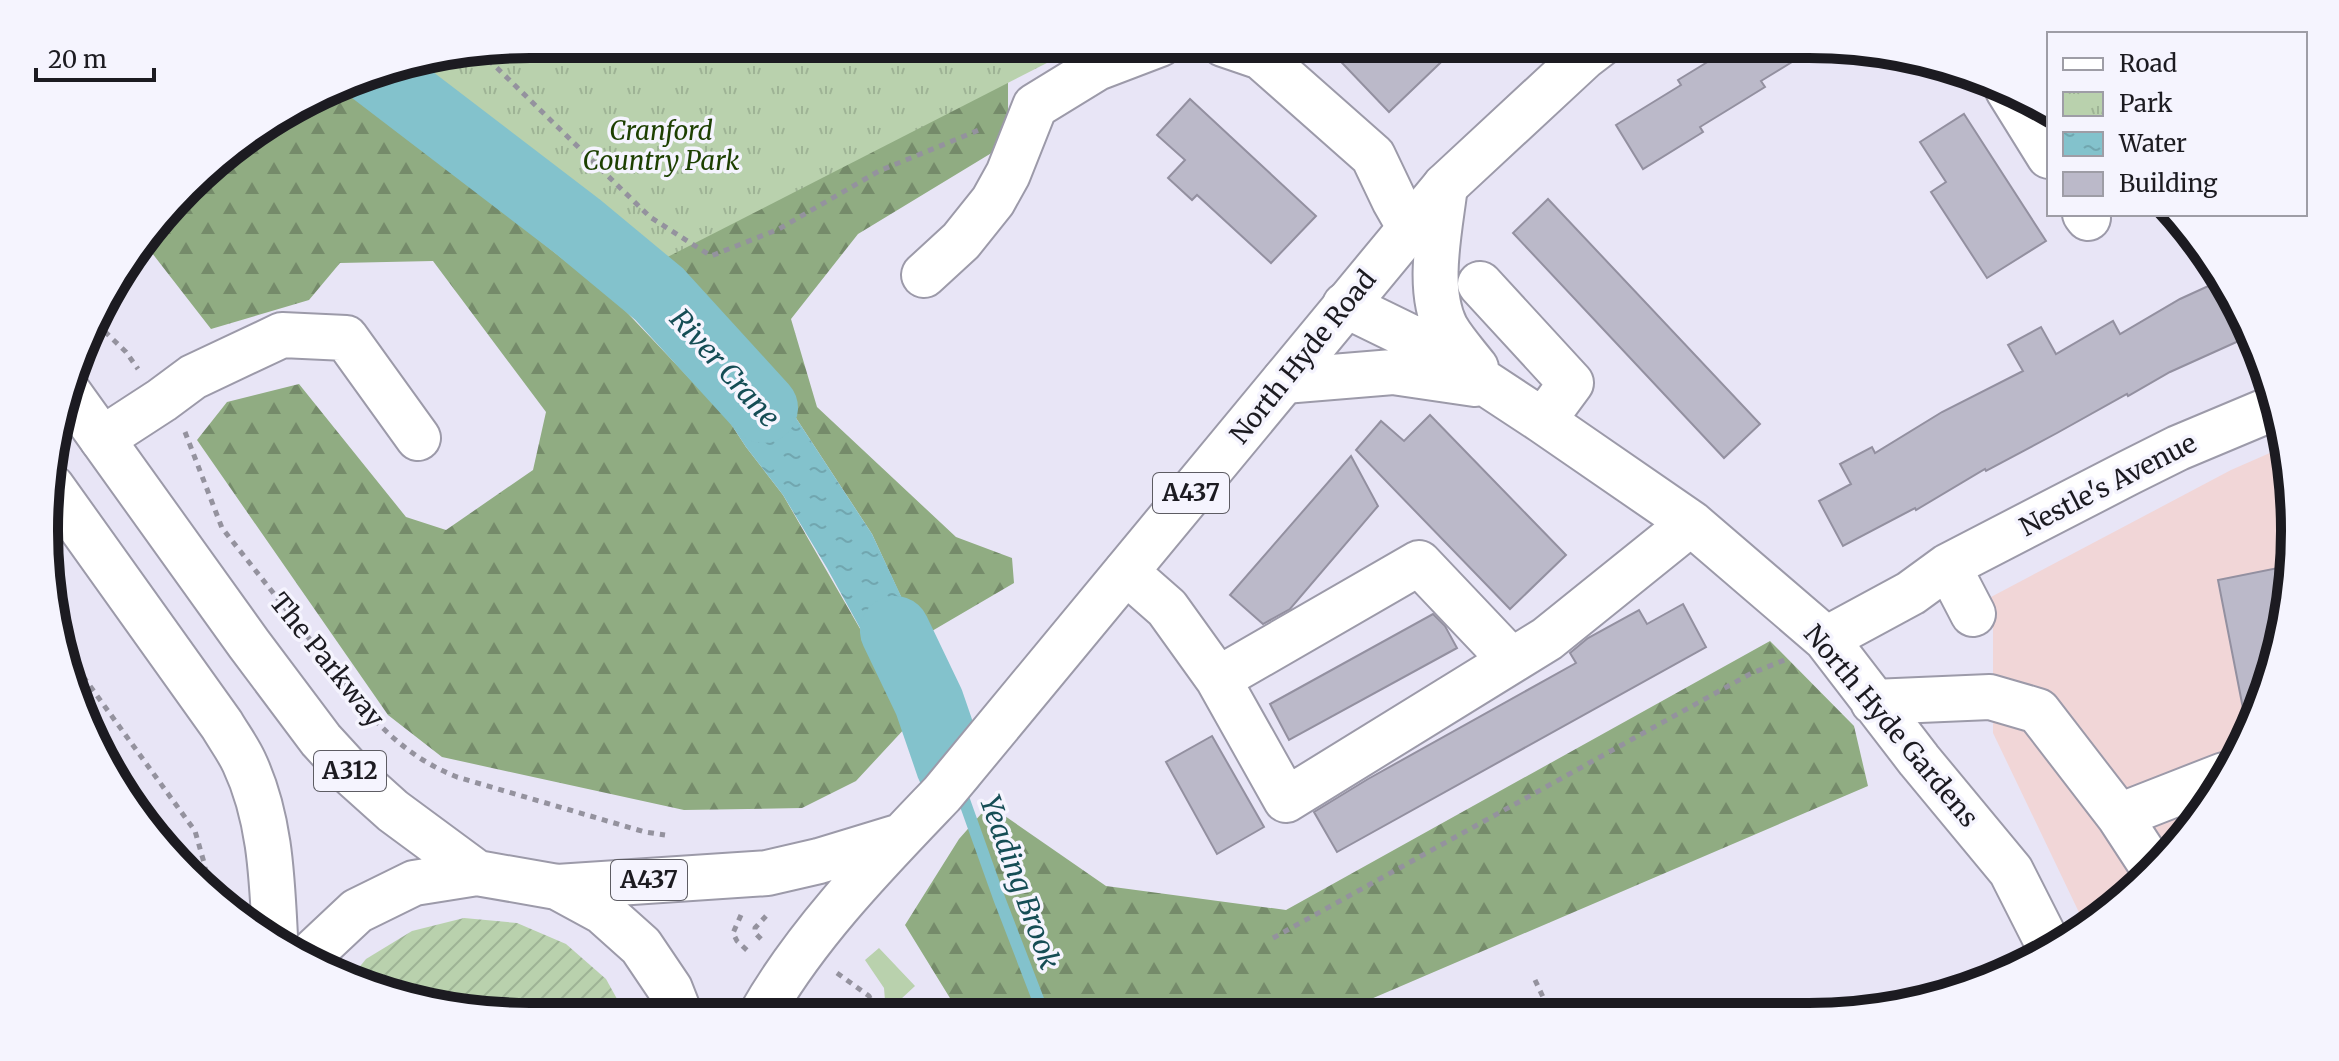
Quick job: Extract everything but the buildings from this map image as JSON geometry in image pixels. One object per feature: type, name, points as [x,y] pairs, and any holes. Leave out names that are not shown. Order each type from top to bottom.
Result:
[{"type":"main road","points":[[924,275],[961,241],[993,201],[1008,174],[1035,106],[1097,68],[1123,58]]},
{"type":"main road","points":[[1262,58],[1373,156],[1410,228]]},
{"type":"main road","name":"North Hyde Road","points":[[767,1003],[805,946],[942,794],[1445,186],[1576,58]]},
{"type":"main road","points":[[2019,108],[2047,153]]},
{"type":"main road","points":[[1445,186],[1436,295],[1446,327],[1489,386]]},
{"type":"main road","points":[[1480,284],[1571,383],[1543,421]]},
{"type":"main road","name":"North Hyde Gardens","points":[[1345,305],[1429,346],[1691,523],[1826,639],[1873,702],[2011,871],[2046,940]]},
{"type":"main road","points":[[102,439],[193,377],[282,335],[346,338],[418,438]]},
{"type":"main road","points":[[1284,381],[1393,372],[1489,386]]},
{"type":"main road","name":"The Parkway","points":[[76,402],[321,740],[354,776],[393,811],[477,873]]},
{"type":"main road","name":"Nestle's Avenue","points":[[1826,639],[1911,593],[1948,566],[2178,448],[2266,411]]},
{"type":"main road","points":[[59,497],[222,725],[243,761],[260,803],[271,863],[274,927]]},
{"type":"main road","points":[[1126,572],[1167,608],[1218,679],[1286,800],[1547,639],[1691,523]]},
{"type":"main road","points":[[1218,679],[1419,563],[1511,660]]},
{"type":"main road","points":[[1948,566],[1973,614]]},
{"type":"main road","points":[[1873,702],[1990,697],[2038,711],[2119,816],[2148,860]]},
{"type":"main road","points":[[2119,816],[2209,781]]},
{"type":"main road","name":"North Hyde Road","points":[[557,887],[767,873],[901,836]]},
{"type":"main road","points":[[315,950],[357,911],[414,883],[477,873],[557,887],[603,912],[641,946],[670,989],[676,1003]]},
{"type":"path","points":[[488,60],[650,217],[711,256],[779,229],[879,171],[1035,106]]},
{"type":"path","points":[[103,330],[126,352],[141,373]]},
{"type":"path","name":"The Parkway","points":[[185,431],[222,528],[364,708],[407,751],[434,768],[457,777],[666,836]]},
{"type":"path","points":[[1273,938],[1750,674],[1826,639]]},
{"type":"path","points":[[80,672],[195,831],[205,873]]},
{"type":"path","points":[[744,908],[733,933],[754,957]]},
{"type":"path","points":[[831,979],[836,971],[869,996],[872,1003]]},
{"type":"path","points":[[1535,980],[1546,1003]]},
{"type":"shaded area","points":[[2274,451],[2280,500],[2280,561],[2272,623],[2256,682],[2218,767],[2183,818],[2143,865],[2081,916],[1993,733],[1991,597],[2231,470]]},
{"type":"green space","name":"Cranford Country Park","points":[[530,58],[1057,58],[648,267],[403,76],[469,62]]},
{"type":"green space","points":[[702,58],[1008,83],[1008,143],[858,234],[791,319],[817,407],[956,537],[1012,558],[1014,583],[920,638],[872,534],[796,418],[712,325],[648,267],[403,76],[438,67],[500,59]]},
{"type":"green space","points":[[353,93],[617,302],[727,418],[783,495],[897,693],[907,726],[856,781],[802,808],[684,810],[442,757],[388,715],[197,440],[227,402],[299,384],[406,517],[446,530],[533,470],[546,412],[433,261],[340,263],[309,300],[211,329],[150,251],[196,196],[243,156],[294,121]]},
{"type":"green space","points":[[1770,641],[1854,726],[1868,786],[1362,1003],[953,1003],[905,925],[959,839],[989,805],[1106,886],[1286,910]]},
{"type":"green space","points":[[464,918],[517,923],[566,944],[606,979],[619,1003],[469,999],[408,987],[357,970],[366,959],[412,931]]},
{"type":"green space","points":[[879,948],[915,986],[897,1003],[885,1003],[884,988],[865,960]]},
{"type":"water","points":[[712,325],[796,418],[872,534],[950,701],[920,737],[783,495],[727,418],[675,363]]},
{"type":"waterway","name":"River Crane","points":[[387,81],[577,226],[659,294],[763,408]]},
{"type":"waterway","name":"River Crane","points":[[895,631],[929,702],[951,766]]},
{"type":"waterway","name":"Yeading Brook","points":[[959,786],[1039,1003]]}]
